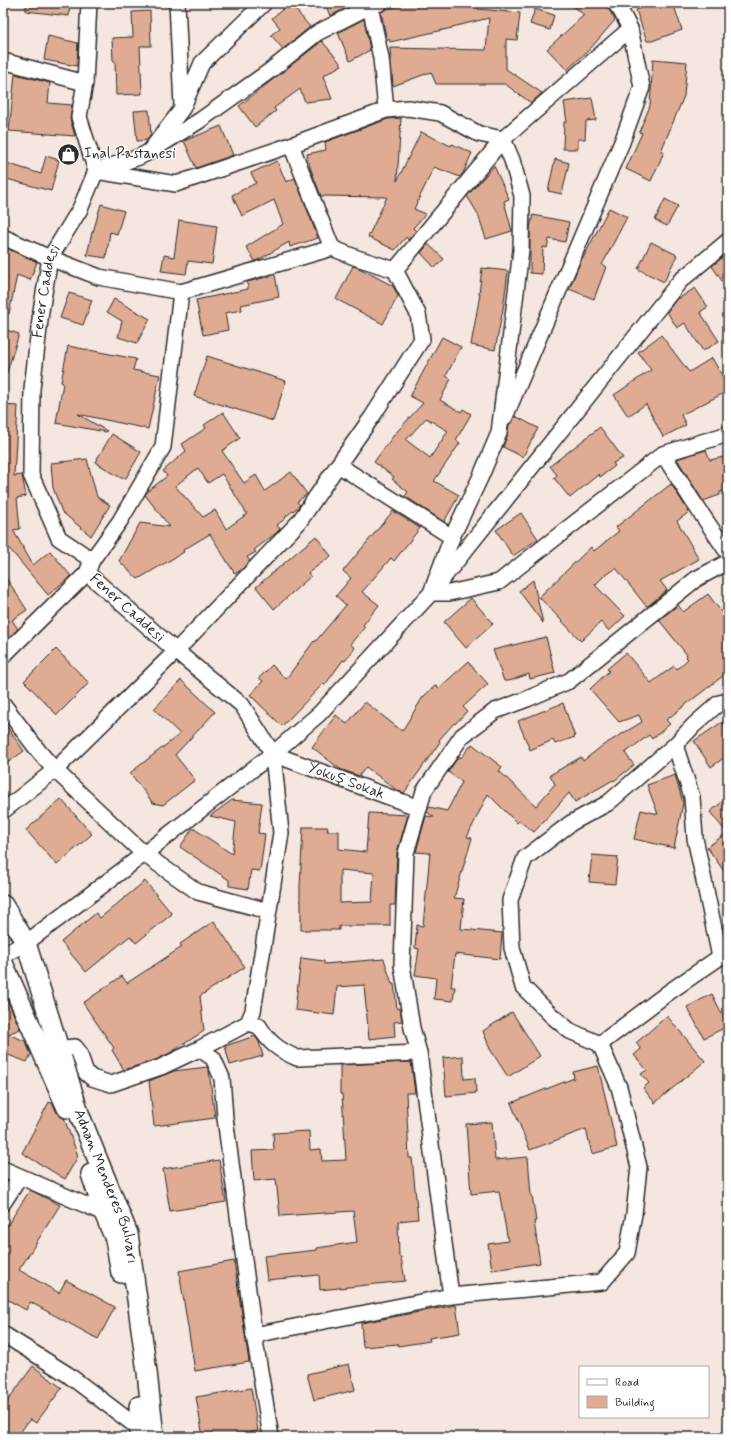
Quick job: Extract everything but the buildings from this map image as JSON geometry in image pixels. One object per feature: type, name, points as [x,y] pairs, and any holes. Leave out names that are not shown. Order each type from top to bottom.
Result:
[{"type":"main road","name":"Adnan Menderes Bulvarı","points":[[3,905],[26,943],[80,1116],[128,1234],[147,1372],[144,1434]]},
{"type":"main road","name":"Adnan Menderes Bulvarı","points":[[3,963],[72,1121],[104,1213],[115,1239],[138,1372],[144,1434]]},
{"type":"street","points":[[89,3],[85,83],[79,117],[96,171]]},
{"type":"street","points":[[177,3],[182,109]]},
{"type":"street","points":[[149,152],[182,109],[202,63],[264,3]]},
{"type":"street","points":[[431,593],[452,537],[480,478],[622,142],[642,87],[630,29],[615,3]]},
{"type":"street","points":[[96,171],[139,157],[149,152],[199,121],[271,70],[317,33],[375,5],[386,110]]},
{"type":"street","points":[[395,270],[503,139],[630,29]]},
{"type":"street","points":[[3,61],[85,83]]},
{"type":"street","points":[[96,171],[176,184],[291,145],[386,110],[408,108],[440,113],[478,134],[503,139]]},
{"type":"street","points":[[499,433],[521,250],[522,204],[522,196],[512,160],[503,139]]},
{"type":"street","points":[[291,145],[332,248]]},
{"type":"street","name":"Fener Caddesi","points":[[96,171],[80,209],[50,258],[40,311],[32,389],[31,475],[59,538],[176,651],[242,705],[273,754]]},
{"type":"street","points":[[3,237],[50,258],[100,277],[181,292],[332,248],[395,270],[418,314],[422,339],[372,417],[299,522],[176,651],[55,770],[3,811]]},
{"type":"street","points":[[3,955],[26,943],[144,854],[273,754],[319,714],[431,593],[680,281],[728,241]]},
{"type":"street","points":[[3,656],[90,567],[120,521],[163,447],[181,292]]},
{"type":"street","points":[[431,593],[449,593],[498,582],[663,454],[728,434]]},
{"type":"street","points":[[663,454],[728,553]]},
{"type":"street","points":[[338,465],[452,537]]},
{"type":"street","points":[[451,1296],[419,1052],[412,1028],[402,965],[406,907],[406,853],[424,791],[462,736],[494,711],[528,700],[569,681],[696,579],[728,562]]},
{"type":"street","points":[[254,1335],[451,1296],[602,1282],[627,1253],[634,1214],[639,1167],[619,1087],[600,1044],[570,1031],[551,1015],[523,987],[512,948],[510,900],[525,858],[571,823],[608,803],[675,745],[694,725],[724,702],[728,715]]},
{"type":"street","points":[[3,704],[40,753],[55,770],[144,854],[198,892],[268,911]]},
{"type":"street","points":[[600,1044],[668,992],[724,956],[695,838],[692,796],[675,745]]},
{"type":"street","points":[[60,1051],[65,1048],[75,1047],[79,1052],[86,1073],[92,1078],[111,1084],[161,1067],[200,1049],[248,1023],[253,1011],[281,833],[273,754]]},
{"type":"street","name":"Yokuş Sokak","points":[[273,754],[419,808]]},
{"type":"street","points":[[248,1023],[259,1026],[266,1038],[281,1051],[297,1058],[419,1052]]},
{"type":"street","points":[[200,1049],[213,1058],[222,1078],[225,1118],[254,1335],[271,1437]]},
{"type":"street","points":[[3,1168],[20,1177],[104,1213]]},
{"type":"street","points":[[3,1203],[20,1177]]},
{"type":"street","points":[[3,1334],[67,1374],[144,1434]]},
{"type":"place","name":"Inal Pastanesi","points":[[68,154]]}]
